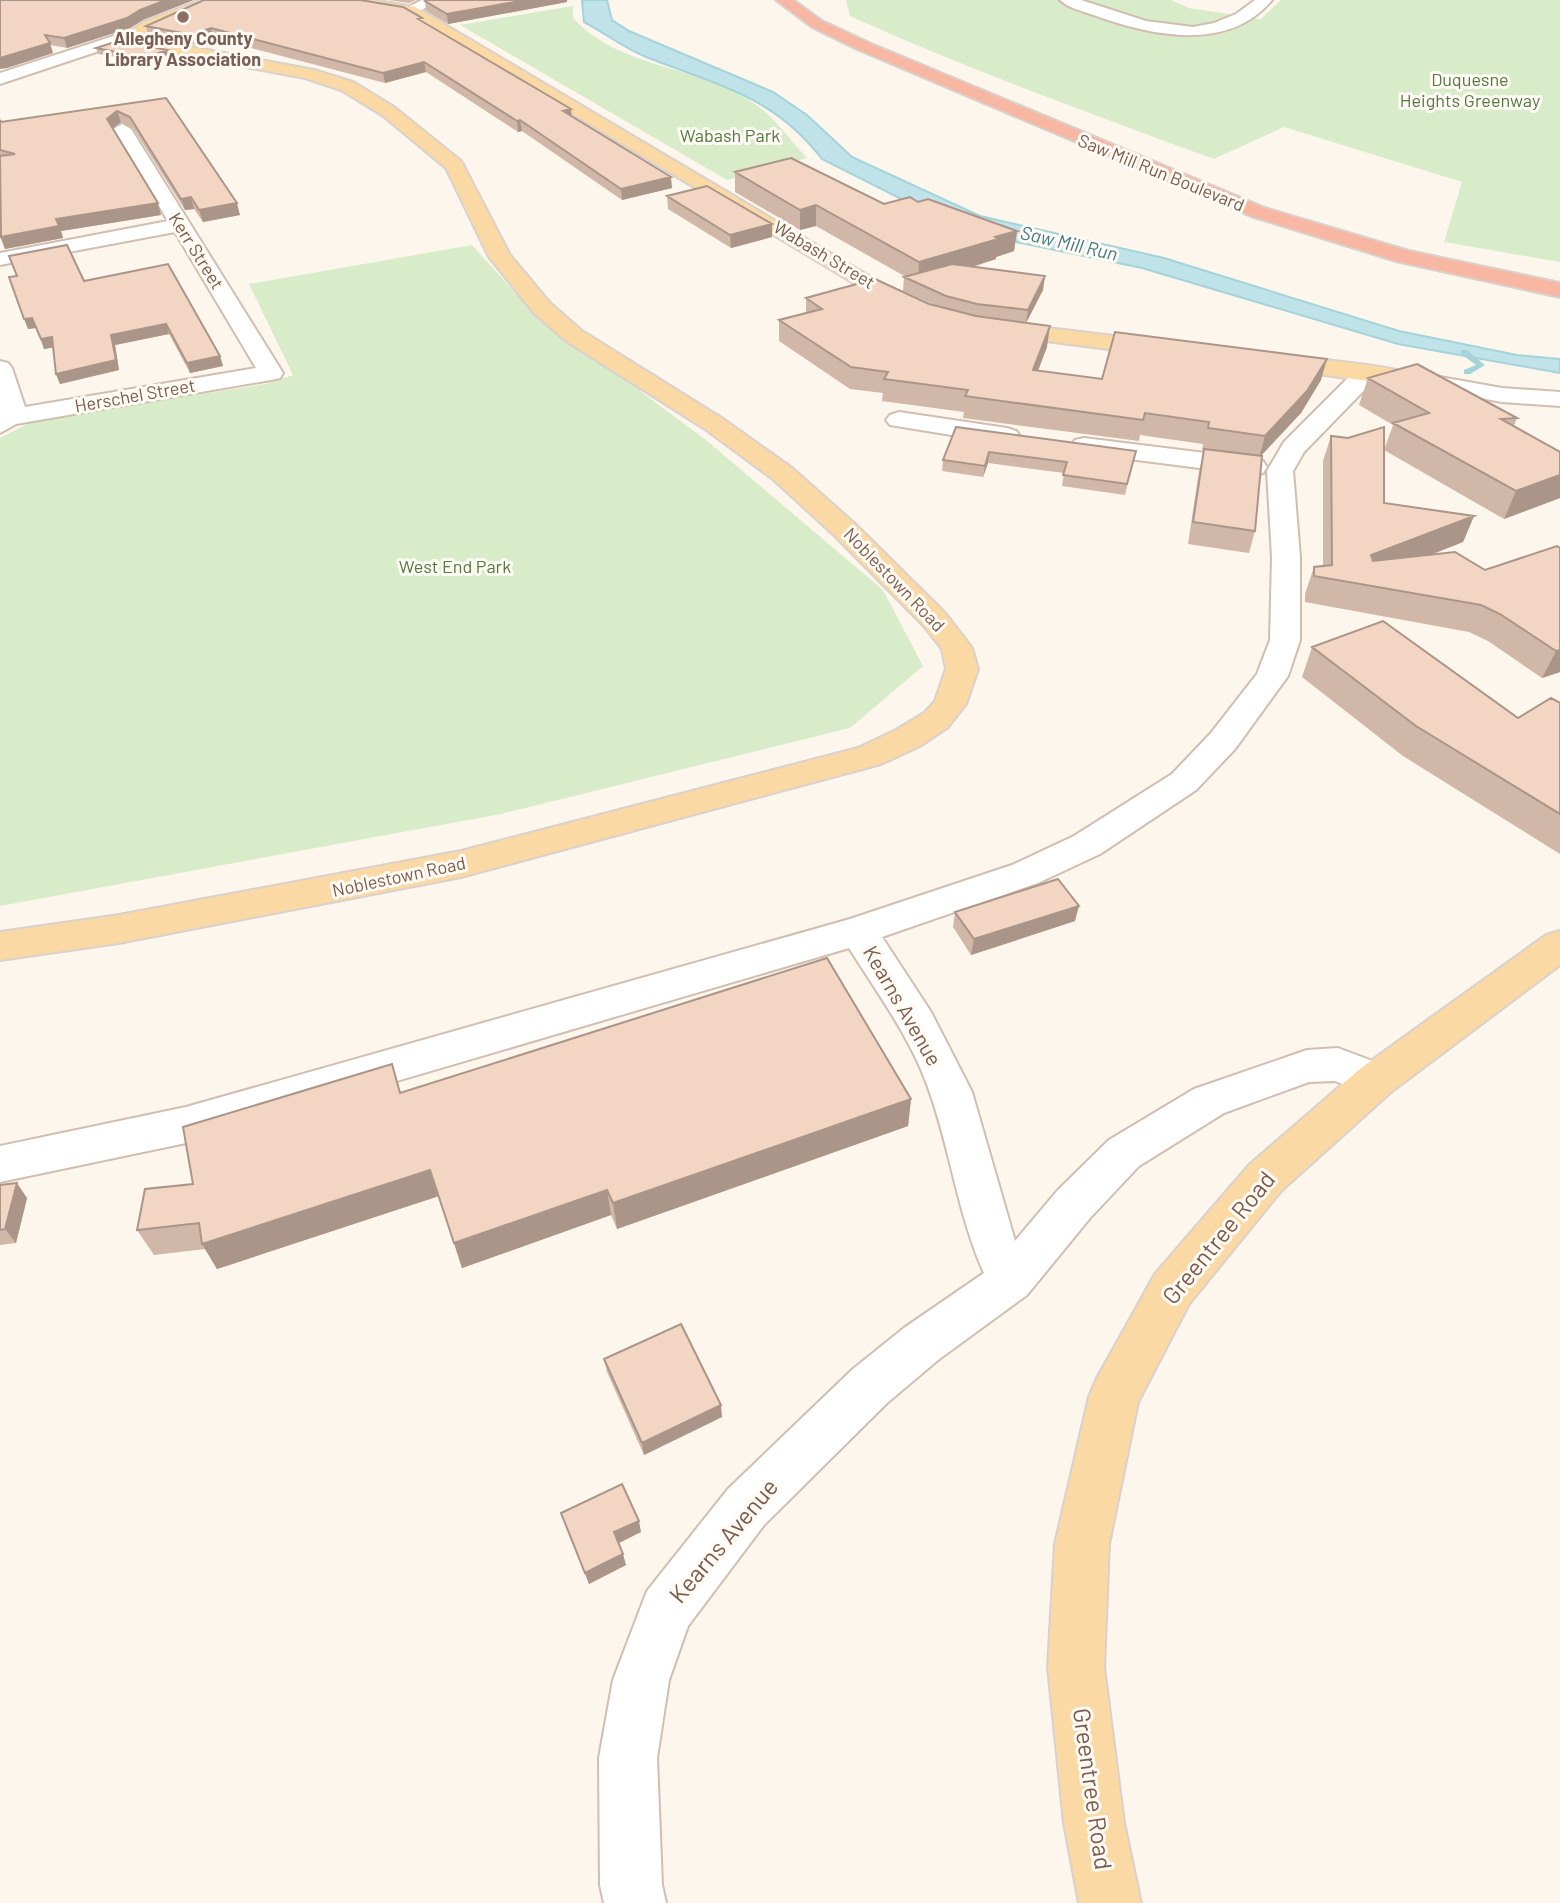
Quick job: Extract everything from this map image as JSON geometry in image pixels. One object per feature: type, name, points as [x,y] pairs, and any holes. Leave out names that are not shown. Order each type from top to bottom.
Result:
[{"type":"highway","name":"Saw Mill Run Boulevard","points":[[783,0],[817,24],[863,46],[1248,209],[1404,256],[1560,290]]},
{"type":"highway","name":"Saw Mill Run Boulevard","points":[[803,0],[835,21],[880,43],[1254,198],[1415,247],[1560,279]]},
{"type":"main road","points":[[132,35],[149,25],[215,0]]},
{"type":"main road","name":"Wabash Street","points":[[343,0],[411,10],[894,298],[925,313]]},
{"type":"main road","name":"Noblestown Road","points":[[0,946],[132,927],[461,864],[869,756],[908,738],[936,720],[950,704],[962,669],[957,648],[934,619],[845,530],[783,474],[714,424],[574,336],[542,308],[500,257],[454,165],[432,144],[347,86],[308,74],[152,45],[135,40],[132,35]]},
{"type":"main road","points":[[975,327],[1178,351]]},
{"type":"main road","points":[[1259,360],[1412,379],[1480,417]]},
{"type":"main road","name":"Greentree Road","points":[[1110,1903],[1094,1823],[1076,1667],[1082,1544],[1114,1397],[1172,1289],[1265,1178],[1376,1080],[1560,945]]},
{"type":"street","points":[[411,10],[435,0]]},
{"type":"street","points":[[1067,0],[1147,29],[1170,32],[1231,24],[1265,0]]},
{"type":"street","points":[[40,48],[132,35]]},
{"type":"street","points":[[0,79],[132,35]]},
{"type":"street","name":"Kerr Street","points":[[122,129],[271,373]]},
{"type":"street","points":[[0,259],[180,225]]},
{"type":"street","points":[[0,368],[13,408],[3,420]]},
{"type":"street","name":"Herschel Street","points":[[3,420],[271,373]]},
{"type":"street","points":[[0,1164],[187,1125],[858,930],[1025,874],[1087,845],[1184,782],[1223,741],[1272,676],[1285,640],[1286,557],[1280,471],[1293,449],[1367,373]]},
{"type":"street","points":[[1412,379],[1502,395],[1560,399]]},
{"type":"street","points":[[899,420],[1029,438]]},
{"type":"street","points":[[1056,442],[1280,471]]},
{"type":"street","name":"Kearns Avenue","points":[[858,930],[917,1023],[951,1092],[990,1236],[1011,1280]]},
{"type":"street","name":"Kearns Avenue","points":[[635,1903],[631,1885],[628,1758],[641,1680],[666,1610],[746,1507],[870,1387],[922,1344],[1011,1280],[1074,1204],[1124,1153],[1209,1101],[1307,1066],[1338,1064],[1376,1080]]},
{"type":"green space","name":"Duquesne Heights Greenway","points":[[846,0],[1171,0],[1189,8],[1229,14],[1234,18],[1261,19],[1281,0],[1560,0],[1560,262],[1444,242],[1462,182],[1284,127],[1214,159],[1031,91],[895,36],[850,16]]},
{"type":"green space","name":"Wabash Park","points":[[573,6],[573,18],[614,48],[710,81],[755,104],[776,122],[807,158],[727,180],[460,25]]},
{"type":"green space","name":"West End Park","points":[[472,245],[530,309],[706,440],[883,590],[923,666],[850,728],[501,814],[0,906],[0,438],[33,421],[266,384],[293,375],[249,284]]},
{"type":"water","name":"Saw Mill Run","points":[[582,0],[607,0],[612,20],[629,31],[773,92],[807,115],[852,157],[980,216],[1164,258],[1399,331],[1517,355],[1560,359],[1560,373],[1398,344],[1142,268],[1001,239],[929,213],[822,159],[803,137],[762,105],[718,84],[636,52],[584,22]]},
{"type":"building","points":[[0,0],[166,0],[127,18],[64,38],[45,35],[50,43],[0,58]]},
{"type":"building","points":[[204,0],[360,0],[403,7],[422,18],[418,19],[571,109],[563,111],[671,177],[621,189],[520,120],[517,121],[424,62],[383,73],[211,28],[192,35],[146,26]]},
{"type":"building","points":[[526,0],[447,14],[425,1]]},
{"type":"building","points":[[130,37],[142,45],[167,50],[146,58],[96,48]]},
{"type":"building","points":[[166,98],[237,203],[199,210],[191,197],[181,199],[130,117],[117,111],[107,119],[158,203],[56,219],[59,226],[1,237],[0,156],[15,154],[0,150],[0,120],[1,122]]},
{"type":"building","points":[[791,158],[884,204],[910,197],[918,202],[928,199],[1017,231],[919,262],[816,205],[800,210],[735,172]]},
{"type":"building","points":[[707,186],[772,224],[730,235],[667,196]]},
{"type":"building","points":[[67,245],[84,281],[168,264],[220,356],[187,363],[166,324],[111,335],[116,360],[56,374],[52,337],[41,339],[32,318],[24,319],[9,277],[17,276],[9,256]]},
{"type":"building","points":[[952,264],[1045,276],[1028,310],[977,304],[946,296],[904,277]]},
{"type":"building","points":[[875,279],[929,304],[976,316],[1050,326],[1033,370],[1102,379],[1115,332],[1327,359],[1307,391],[1265,436],[1208,428],[1209,422],[1145,413],[1143,420],[965,396],[968,390],[884,379],[888,372],[851,367],[779,320],[822,309],[806,298]]},
{"type":"building","points":[[1417,364],[1517,418],[1501,419],[1560,452],[1560,475],[1516,491],[1393,423],[1429,413],[1368,378]]},
{"type":"building","points":[[956,427],[1136,451],[1127,484],[1063,475],[1067,462],[989,452],[985,466],[943,460]]},
{"type":"building","points":[[1384,427],[1384,503],[1474,516],[1371,555],[1373,561],[1455,552],[1485,570],[1557,546],[1560,548],[1560,650],[1556,651],[1500,614],[1481,605],[1314,576],[1314,567],[1332,565],[1331,436],[1348,438]]},
{"type":"building","points":[[1204,449],[1262,456],[1255,531],[1193,522]]},
{"type":"building","points":[[1383,621],[1518,718],[1551,698],[1560,703],[1560,814],[1416,726],[1312,647]]},
{"type":"building","points":[[1058,879],[1079,906],[974,939],[955,912]]},
{"type":"building","points":[[827,958],[911,1099],[613,1203],[607,1190],[454,1243],[430,1170],[202,1244],[199,1223],[137,1230],[145,1189],[193,1184],[183,1127],[392,1064],[400,1093]]},
{"type":"building","points":[[17,1183],[5,1229],[0,1230],[0,1185]]},
{"type":"building","points":[[681,1324],[721,1405],[642,1443],[604,1359]]},
{"type":"building","points":[[622,1484],[639,1521],[614,1532],[623,1554],[585,1573],[561,1513]]},
{"type":"waterway","points":[[1464,352],[1481,365],[1467,372]]},
{"type":"place","name":"Allegheny County Library Association","points":[[183,17]]}]
